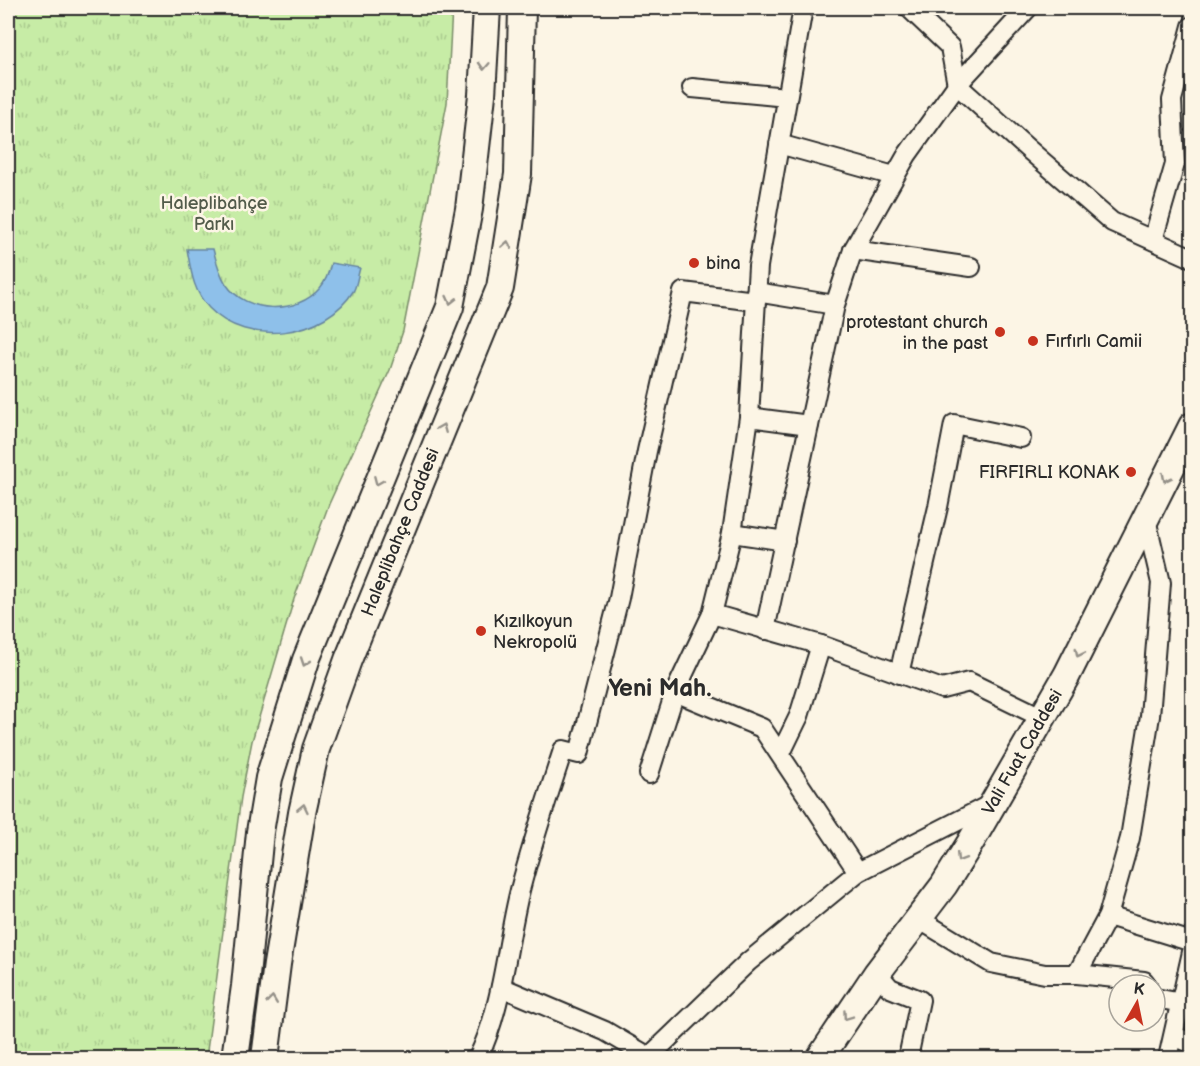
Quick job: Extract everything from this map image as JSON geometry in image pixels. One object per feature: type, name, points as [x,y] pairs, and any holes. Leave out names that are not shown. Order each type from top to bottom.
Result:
[{"type":"main road","points":[[235,1059],[245,986],[260,832],[269,778],[306,660],[450,307],[469,209],[482,95],[487,8]]},
{"type":"main road","name":"Haleplibahçe Caddesi","points":[[265,1059],[277,964],[302,813],[316,749],[348,660],[500,288],[518,174],[522,8]]},
{"type":"main road","name":"Vali Fuat Caddesi","points":[[820,1059],[877,973],[944,885],[1067,675],[1192,426]]},
{"type":"street","points":[[649,774],[675,692],[712,614],[732,533],[749,417],[756,297],[779,144],[803,8]]},
{"type":"street","points":[[909,8],[950,48],[957,85],[1112,222],[1192,258]]},
{"type":"street","points":[[765,630],[835,305],[853,250],[894,176],[957,85],[1028,8]]},
{"type":"street","points":[[1153,240],[1175,164],[1172,100],[1192,26]]},
{"type":"street","points":[[692,88],[787,97]]},
{"type":"street","points":[[779,144],[894,176]]},
{"type":"street","points":[[853,250],[971,267]]},
{"type":"street","points":[[478,1059],[488,1037],[501,987],[520,891],[563,750],[579,754],[619,598],[647,451],[683,292],[835,305]]},
{"type":"street","points":[[749,417],[810,425]]},
{"type":"street","points":[[899,674],[938,507],[954,424],[1021,438]]},
{"type":"street","points":[[1077,974],[1108,916],[1130,838],[1150,716],[1161,583],[1146,519]]},
{"type":"street","points":[[732,533],[785,541]]},
{"type":"street","points":[[712,614],[821,645],[942,689],[969,682],[1041,717]]},
{"type":"street","points":[[781,753],[799,716],[821,645]]},
{"type":"street","points":[[675,692],[762,728],[781,753],[858,872]]},
{"type":"street","points":[[501,987],[605,1031],[649,1058],[747,962],[858,872],[991,804]]},
{"type":"street","points":[[1108,916],[1192,942]]},
{"type":"street","points":[[918,918],[991,963],[1045,974],[1107,977]]},
{"type":"street","points":[[1168,1059],[1192,952]]},
{"type":"street","points":[[877,973],[890,988],[920,1000],[908,1059]]},
{"type":"street","points":[[1167,1000],[1182,1003]]},
{"type":"street","points":[[1175,1036],[1192,1044]]},
{"type":"green space","name":"Haleplibahçe Parkı","points":[[8,8],[452,8],[447,103],[403,331],[390,370],[329,504],[294,599],[252,741],[241,797],[206,1058],[8,1058]]},
{"type":"water","points":[[187,249],[213,249],[221,276],[226,284],[235,294],[258,306],[285,307],[310,297],[324,282],[331,263],[360,268],[354,290],[341,306],[325,318],[306,327],[285,332],[264,332],[244,329],[225,321],[209,308],[196,288]]},
{"type":"place","name":"bina","points":[[694,263]]},
{"type":"place","name":"protestant church in the past","points":[[1000,332]]},
{"type":"place","name":"Fırfırlı Camii","points":[[1033,341]]},
{"type":"place","name":"FIRFIRLI KONAK","points":[[1131,472]]},
{"type":"place","name":"Kızılkoyun Nekropolü","points":[[481,631]]},
{"type":"district","name":"Yeni Mah.","points":[[660,688]]}]
